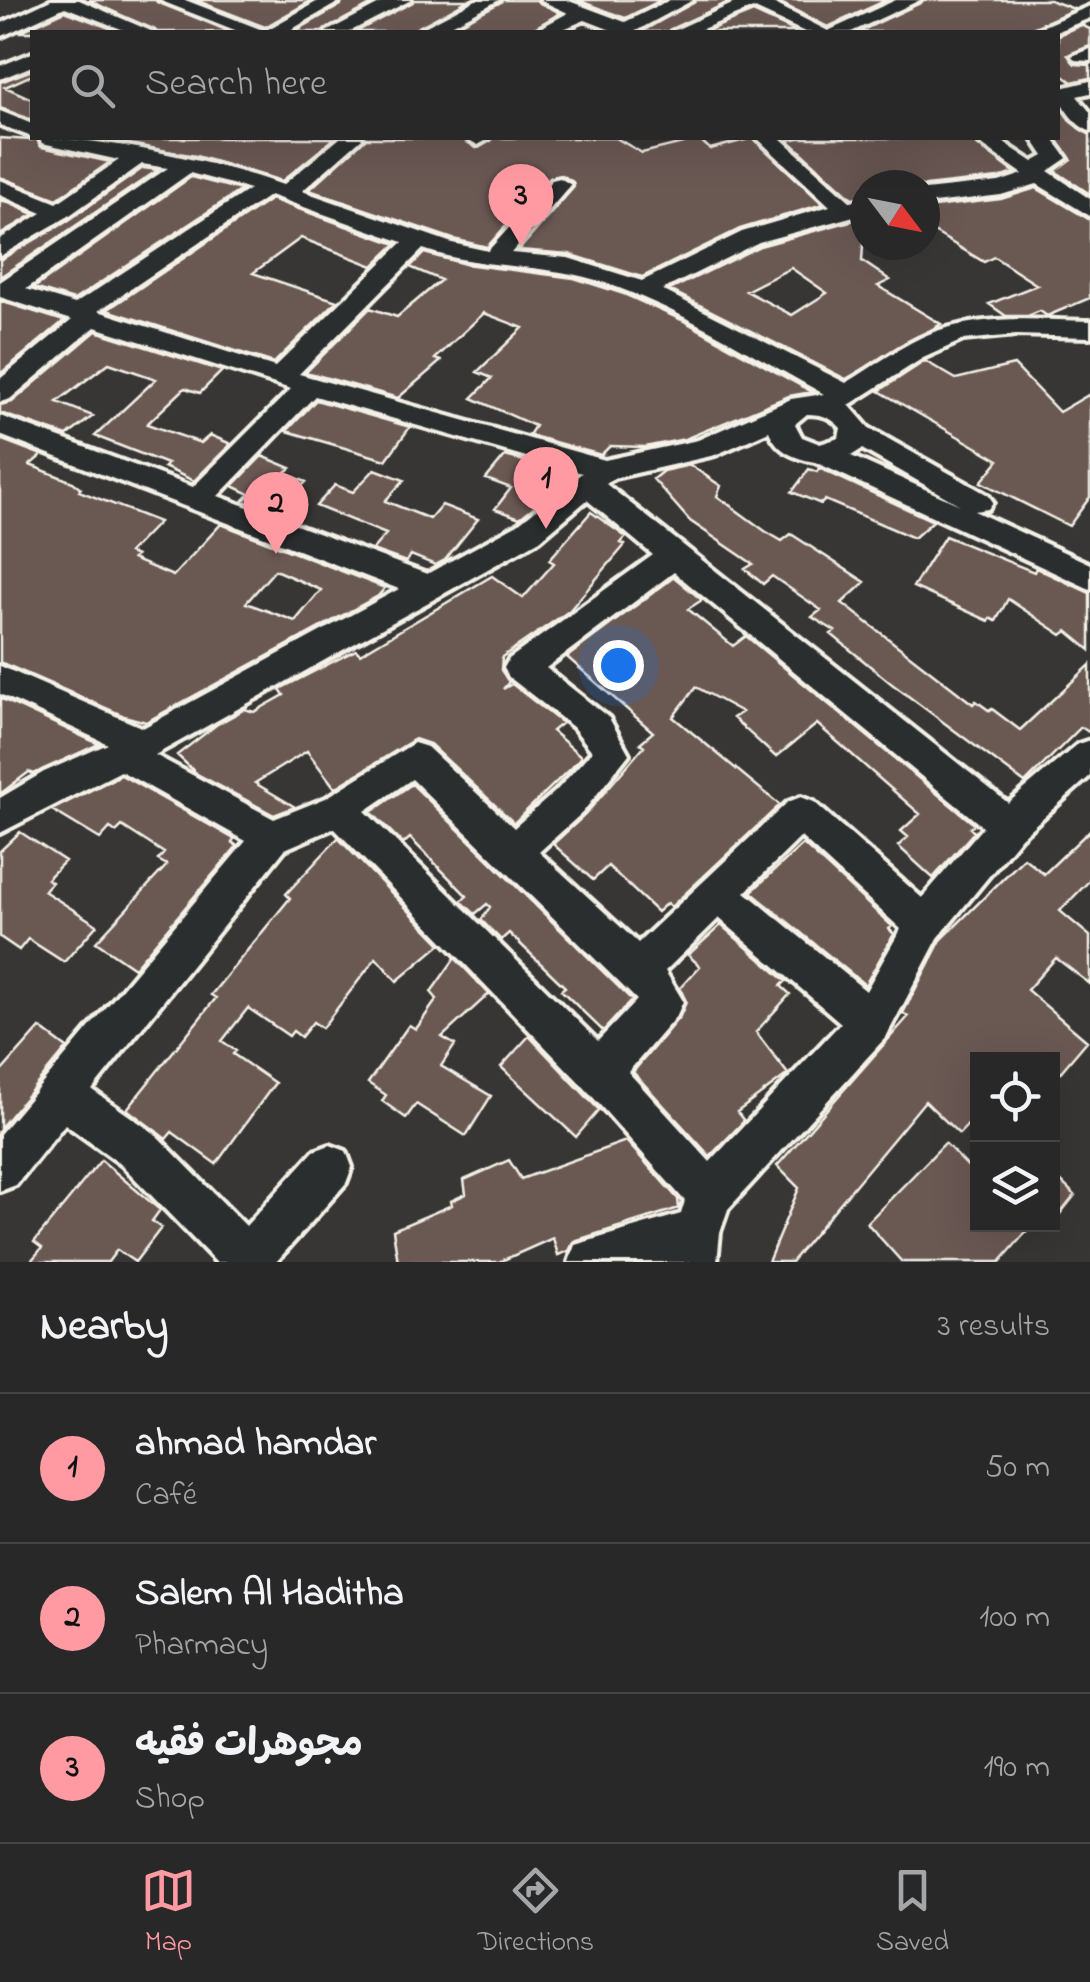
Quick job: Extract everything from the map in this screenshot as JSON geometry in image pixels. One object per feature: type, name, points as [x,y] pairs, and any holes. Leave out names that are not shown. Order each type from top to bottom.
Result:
[{"type":"street","points":[[4,25],[65,0],[139,30]]},
{"type":"street","points":[[100,30],[160,0]]},
{"type":"street","points":[[168,0],[250,30]]},
{"type":"street","points":[[339,30],[402,0]]},
{"type":"street","points":[[428,30],[490,0]]},
{"type":"street","points":[[550,0],[621,30]]},
{"type":"street","points":[[841,30],[910,0]]},
{"type":"street","points":[[1058,0],[1089,12]]},
{"type":"street","points":[[277,30],[327,1],[364,16]]},
{"type":"street","points":[[685,30],[754,1],[815,30]]},
{"type":"street","points":[[625,30],[672,2]]},
{"type":"street","points":[[232,24],[254,13],[244,6]]},
{"type":"street","points":[[551,30],[584,12]]},
{"type":"street","points":[[1044,30],[1089,12]]},
{"type":"street","points":[[4,25],[30,32]]},
{"type":"street","points":[[0,73],[30,60]]},
{"type":"street","points":[[1089,122],[1064,93],[1090,88]]},
{"type":"street","points":[[0,118],[30,130]]},
{"type":"street","points":[[0,393],[83,316],[349,140]]},
{"type":"street","points":[[770,140],[850,204]]},
{"type":"street","points":[[986,140],[1090,209]]},
{"type":"street","points":[[940,195],[1001,188],[1036,173],[1056,158],[1043,140]]},
{"type":"street","points":[[90,143],[138,158],[187,164],[277,190],[418,240],[492,260],[568,265],[644,291],[836,400],[856,433],[974,500],[1090,556]]},
{"type":"street","points":[[0,249],[138,158]]},
{"type":"street","points":[[4,290],[187,164]]},
{"type":"street","points":[[492,260],[560,185]]},
{"type":"street","points":[[0,187],[59,212]]},
{"type":"street","points":[[644,291],[672,272],[777,229],[850,209]]},
{"type":"street","points":[[280,377],[418,240]]},
{"type":"street","points":[[4,290],[595,477],[675,554],[1008,825]]},
{"type":"street","points":[[2,813],[56,782],[133,749],[529,532],[595,477],[705,448],[801,405],[836,400],[945,337],[998,329],[1090,330]]},
{"type":"street","points":[[199,498],[309,386]]},
{"type":"street","points":[[784,414],[780,429],[790,444],[824,454],[1090,578]]},
{"type":"street","points":[[0,425],[428,587]]},
{"type":"street","points":[[824,454],[846,449],[856,433]]},
{"type":"street","points":[[514,851],[569,802],[611,754],[595,728],[521,668],[634,589],[675,554]]},
{"type":"street","points":[[0,679],[133,749],[272,836]]},
{"type":"street","points":[[592,1262],[700,1230],[871,1022],[924,925],[1008,825],[1090,755]]},
{"type":"street","points":[[0,1170],[272,836],[339,809],[414,758],[638,970],[663,1000],[598,1072]]},
{"type":"street","points":[[339,809],[598,1072],[700,1230]]},
{"type":"street","points":[[638,970],[801,813],[924,925]]},
{"type":"street","points":[[718,892],[871,1022]]},
{"type":"street","points":[[61,1095],[138,1149],[248,1261],[330,1168]]},
{"type":"building","points":[[88,0],[155,0],[226,30],[152,30]]},
{"type":"building","points":[[195,0],[312,0],[265,27]]},
{"type":"building","points":[[342,0],[379,0],[326,30],[297,30],[341,5]]},
{"type":"building","points":[[414,0],[468,0],[416,30],[360,30]]},
{"type":"building","points":[[502,0],[537,0],[560,13],[531,30],[449,30]]},
{"type":"building","points":[[577,0],[661,0],[625,18]]},
{"type":"building","points":[[696,0],[732,0],[672,30],[644,30]]},
{"type":"building","points":[[775,0],[887,0],[828,27]]},
{"type":"building","points":[[923,0],[1050,0],[1074,9],[1031,30],[863,30]]},
{"type":"building","points":[[65,11],[115,30],[30,30],[19,32]]},
{"type":"building","points":[[753,12],[793,30],[709,30]]},
{"type":"building","points":[[1081,25],[1090,29],[1090,46],[1068,55],[1075,64],[1090,65],[1090,78],[1072,82],[1060,73],[1060,34]]},
{"type":"building","points":[[30,71],[30,76],[5,87],[30,98],[30,119],[0,108],[0,82]]},
{"type":"building","points":[[1060,105],[1071,122],[1090,135],[1090,194],[1055,171],[1071,159],[1057,140]]},
{"type":"building","points":[[0,138],[37,140],[41,147],[110,162],[57,199],[0,177]]},
{"type":"building","points":[[101,140],[333,140],[282,181],[196,156]]},
{"type":"building","points":[[364,140],[466,140],[476,148],[490,140],[619,140],[642,153],[695,140],[710,149],[755,140],[823,204],[740,229],[642,277],[569,254],[519,250],[574,187],[562,175],[549,178],[487,247],[309,190]]},
{"type":"building","points":[[788,140],[972,140],[1015,173],[940,184],[940,170],[850,170],[850,196]]},
{"type":"building","points":[[143,168],[158,170],[0,277],[0,260],[69,220]]},
{"type":"building","points":[[191,177],[241,190],[74,300],[34,288]]},
{"type":"building","points":[[1036,188],[1090,220],[1090,298],[1047,316],[1040,311],[1028,316],[1006,316],[989,304],[1037,285],[994,257],[984,262],[940,236],[940,206],[1001,199]]},
{"type":"building","points":[[0,199],[34,214],[0,235]]},
{"type":"building","points":[[271,199],[396,244],[373,266],[301,238],[253,273],[337,301],[274,363],[107,310]]},
{"type":"building","points":[[850,221],[850,260],[862,260],[890,280],[878,286],[941,324],[846,379],[670,290],[760,246]],"holes":[[[791,268],[827,293],[792,315],[746,291]]]},
{"type":"building","points":[[424,253],[465,264],[574,278],[624,294],[682,320],[812,392],[789,396],[685,439],[645,447],[610,446],[601,455],[529,435],[535,426],[472,398],[492,378],[477,372],[523,328],[484,313],[435,359],[441,361],[398,398],[306,372],[370,308],[397,317],[441,280],[410,267]]},
{"type":"building","points":[[0,301],[64,321],[0,374]]},
{"type":"building","points":[[96,331],[222,371],[200,393],[185,388],[147,424],[201,443],[210,435],[231,444],[194,481],[164,467],[167,464],[95,436],[156,379],[109,363],[57,402],[93,416],[67,436],[0,413],[0,405],[12,402]]},
{"type":"building","points":[[925,361],[956,379],[1014,365],[1059,412],[1090,394],[1090,497],[1069,526],[981,482],[999,460],[879,391]]},
{"type":"building","points":[[316,400],[410,427],[386,460],[287,431]]},
{"type":"building","points":[[0,439],[42,455],[30,465],[73,482],[81,488],[79,491],[159,522],[129,553],[136,556],[132,559],[173,576],[221,524],[385,588],[378,596],[146,722],[0,662]],"holes":[[[275,570],[321,590],[295,621],[246,603]]]},
{"type":"building","points":[[262,456],[291,468],[285,473],[306,482],[274,513],[243,501],[250,494],[233,486]]},
{"type":"building","points":[[505,456],[566,472],[550,494],[520,518],[495,509],[511,488],[486,479]]},
{"type":"building","points":[[690,465],[721,486],[717,496],[765,531],[782,541],[791,534],[865,582],[842,603],[973,704],[976,701],[992,709],[1020,730],[1090,665],[1090,733],[1081,727],[1025,783],[831,634],[835,631],[812,617],[821,610],[772,576],[763,584],[745,569],[753,564],[690,521],[653,479],[663,471]]},
{"type":"building","points":[[819,468],[933,521],[914,538],[825,500],[821,504],[792,492],[809,469],[817,472]]},
{"type":"building","points":[[375,469],[404,480],[385,501],[430,519],[442,505],[478,519],[445,560],[435,565],[411,555],[406,562],[372,550],[386,534],[316,506],[335,485],[353,492]]},
{"type":"building","points":[[591,512],[626,537],[621,543],[625,545],[569,611],[502,657],[501,670],[509,682],[503,689],[512,684],[562,723],[552,731],[582,757],[514,823],[430,744],[415,739],[335,788],[307,751],[255,783],[295,807],[274,815],[197,774],[177,755],[216,725],[245,709],[254,712],[284,695],[280,689],[356,650],[360,654],[492,576],[523,598],[554,563],[549,560]]},
{"type":"building","points":[[945,536],[1034,572],[1036,568],[1090,593],[1090,650],[1067,631],[1062,635],[1008,599],[996,621],[989,621],[913,587]]},
{"type":"building","points":[[674,577],[702,600],[688,609],[733,646],[746,636],[974,824],[970,828],[974,832],[933,878],[898,846],[908,837],[901,831],[920,814],[817,724],[776,757],[733,718],[742,712],[696,687],[673,717],[780,805],[671,907],[667,903],[657,912],[608,866],[593,880],[553,844],[585,815],[644,746],[640,743],[653,732],[567,657]]},
{"type":"building","points":[[0,698],[99,744],[34,774],[29,772],[0,794]]},
{"type":"building","points":[[121,775],[234,839],[232,842],[237,846],[134,968],[96,942],[167,865],[158,860],[164,853],[122,826],[116,832],[110,828],[100,839],[52,810]]},
{"type":"building","points":[[412,784],[632,1000],[603,1031],[561,990],[565,987],[509,933],[501,940],[481,920],[490,907],[487,904],[475,914],[461,901],[467,896],[410,838],[403,844],[371,812]]},
{"type":"building","points":[[1090,830],[1090,880],[1060,911],[1090,936],[1090,984],[1056,958],[1027,990],[1087,1041],[1060,1073],[1060,1052],[970,1052],[970,1122],[959,1134],[925,1101],[791,1262],[768,1262],[799,1188],[777,1166],[908,1017],[903,1013],[941,940],[1024,858],[1044,874]]},
{"type":"building","points":[[20,832],[65,861],[47,879],[52,882],[44,891],[97,925],[64,962],[28,939],[19,950],[0,937],[0,851]]},
{"type":"building","points":[[338,838],[441,944],[397,981],[376,958],[322,1028],[313,1022],[301,1037],[293,1031],[289,1036],[248,1008],[222,1041],[236,1051],[233,1054],[275,1083],[216,1164],[172,1132],[166,1139],[127,1109],[216,998],[211,995],[290,898],[286,894]]},
{"type":"building","points":[[803,844],[892,926],[889,929],[894,934],[865,985],[751,892]]},
{"type":"building","points":[[721,925],[786,981],[781,986],[790,994],[756,1032],[788,1074],[737,1112],[744,1121],[710,1156],[633,1072],[680,1016],[686,1002],[680,988],[700,966],[688,955]]},
{"type":"building","points":[[455,958],[489,994],[442,1037],[455,1045],[441,1066],[491,1096],[466,1136],[416,1104],[406,1118],[382,1101],[386,1095],[368,1083],[409,1025],[416,1029],[437,999],[431,992]]},
{"type":"building","points":[[40,1028],[67,1048],[0,1128],[0,1073]]},
{"type":"building","points":[[529,1036],[599,1110],[576,1137],[501,1067]]},
{"type":"building","points":[[626,1141],[678,1199],[679,1208],[574,1241],[569,1251],[558,1255],[553,1238],[499,1262],[398,1262],[393,1230],[452,1205],[451,1201],[466,1194],[464,1180],[509,1160],[521,1179]]},
{"type":"building","points":[[945,1143],[970,1169],[970,1232],[1026,1232],[1000,1262],[902,1262],[867,1223]]},
{"type":"building","points":[[101,1160],[160,1210],[152,1221],[161,1228],[135,1262],[117,1250],[108,1262],[30,1262],[42,1248],[34,1242]]},
{"type":"building","points":[[1060,1181],[1075,1195],[1060,1214]]},
{"type":"place","name":"مجوهرات فقيه","points":[[521,246]]},
{"type":"place","name":"ahmad hamdar","points":[[546,529]]},
{"type":"place","name":"Salem Al Haditha","points":[[276,554]]}]
